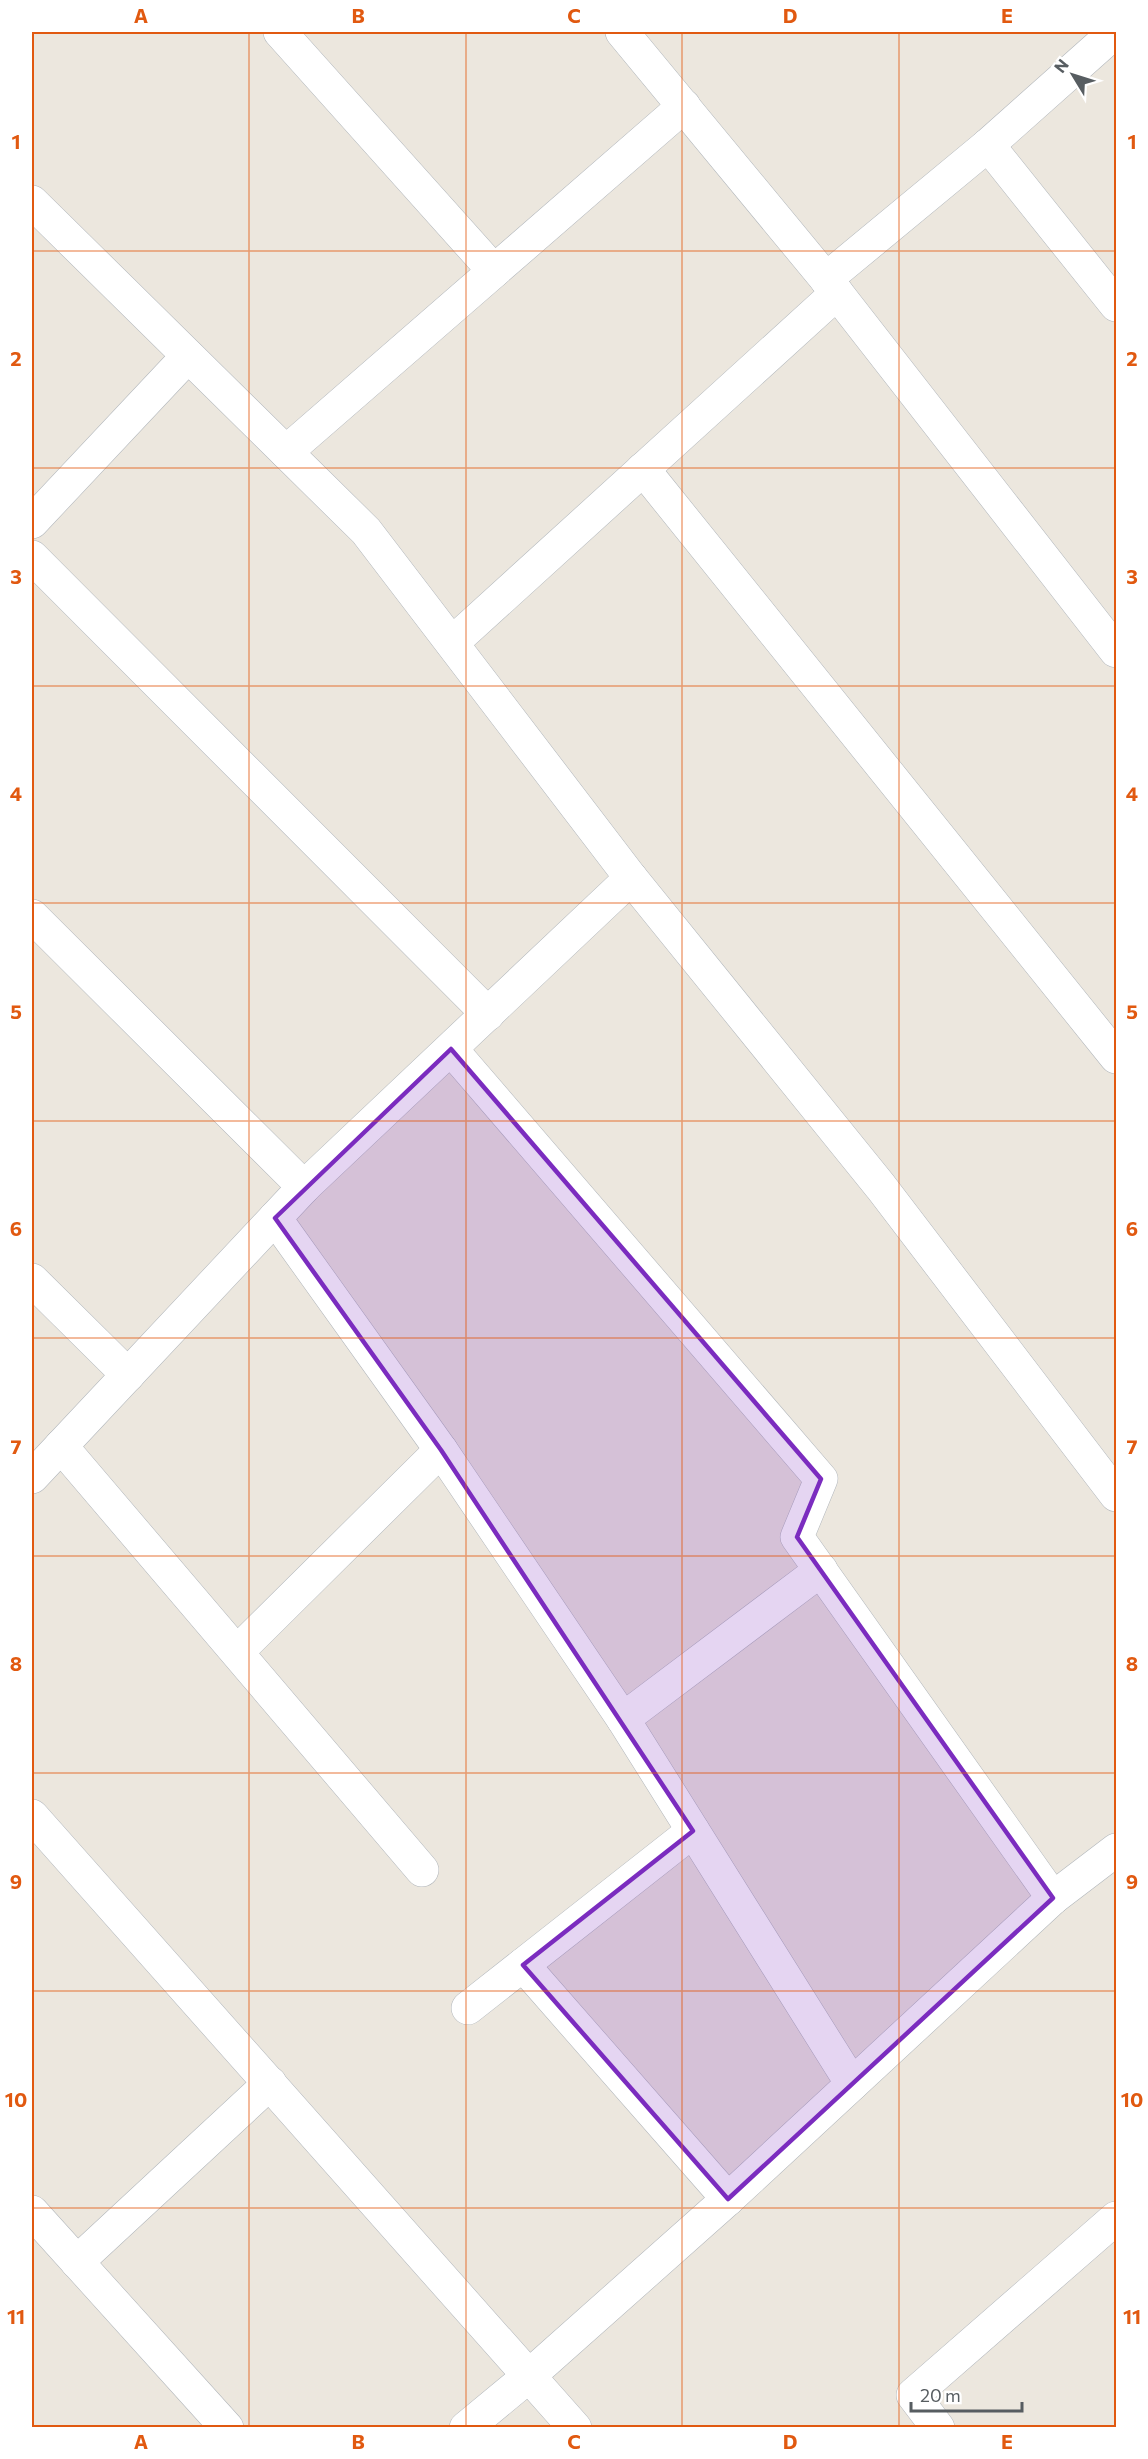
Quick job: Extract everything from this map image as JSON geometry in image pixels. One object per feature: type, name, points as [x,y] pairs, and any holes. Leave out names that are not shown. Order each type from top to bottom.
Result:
[{"type":"street","points":[[280,32],[494,271]]},
{"type":"street","points":[[622,32],[831,286],[1116,651]]},
{"type":"street","points":[[452,643],[643,469],[831,286],[1115,32]]},
{"type":"street","points":[[286,452],[684,106]]},
{"type":"street","points":[[988,145],[1116,305]]},
{"type":"street","points":[[32,202],[366,531],[631,878],[881,1187],[1116,1495]]},
{"type":"street","points":[[32,522],[188,356]]},
{"type":"street","points":[[643,469],[1116,1057]]},
{"type":"street","points":[[32,556],[488,1014]]},
{"type":"street","points":[[32,1477],[304,1187],[631,878]]},
{"type":"street","points":[[32,916],[304,1187]]},
{"type":"street","points":[[451,1049],[821,1479],[797,1537],[1053,1898]]},
{"type":"street","points":[[275,1218],[441,1450],[623,1719],[852,2084]]},
{"type":"street","points":[[32,1280],[128,1375]]},
{"type":"street","points":[[61,1446],[422,1870]]},
{"type":"street","points":[[237,1652],[441,1450]]},
{"type":"street","points":[[623,1719],[821,1570]]},
{"type":"street","points":[[32,1816],[575,2427]]},
{"type":"street","points":[[468,2008],[693,1831]]},
{"type":"street","points":[[465,2427],[530,2375],[728,2199],[1053,1898],[1116,1850]]},
{"type":"street","points":[[523,1965],[728,2199]]},
{"type":"street","points":[[77,2262],[270,2083]]},
{"type":"street","points":[[32,2212],[227,2427]]},
{"type":"street","points":[[938,2427],[913,2395],[1116,2218]]},
{"type":"highlighted area","points":[[451,1049],[821,1479],[797,1537],[1053,1898],[728,2199],[523,1965],[693,1831],[441,1450],[275,1218]]}]
